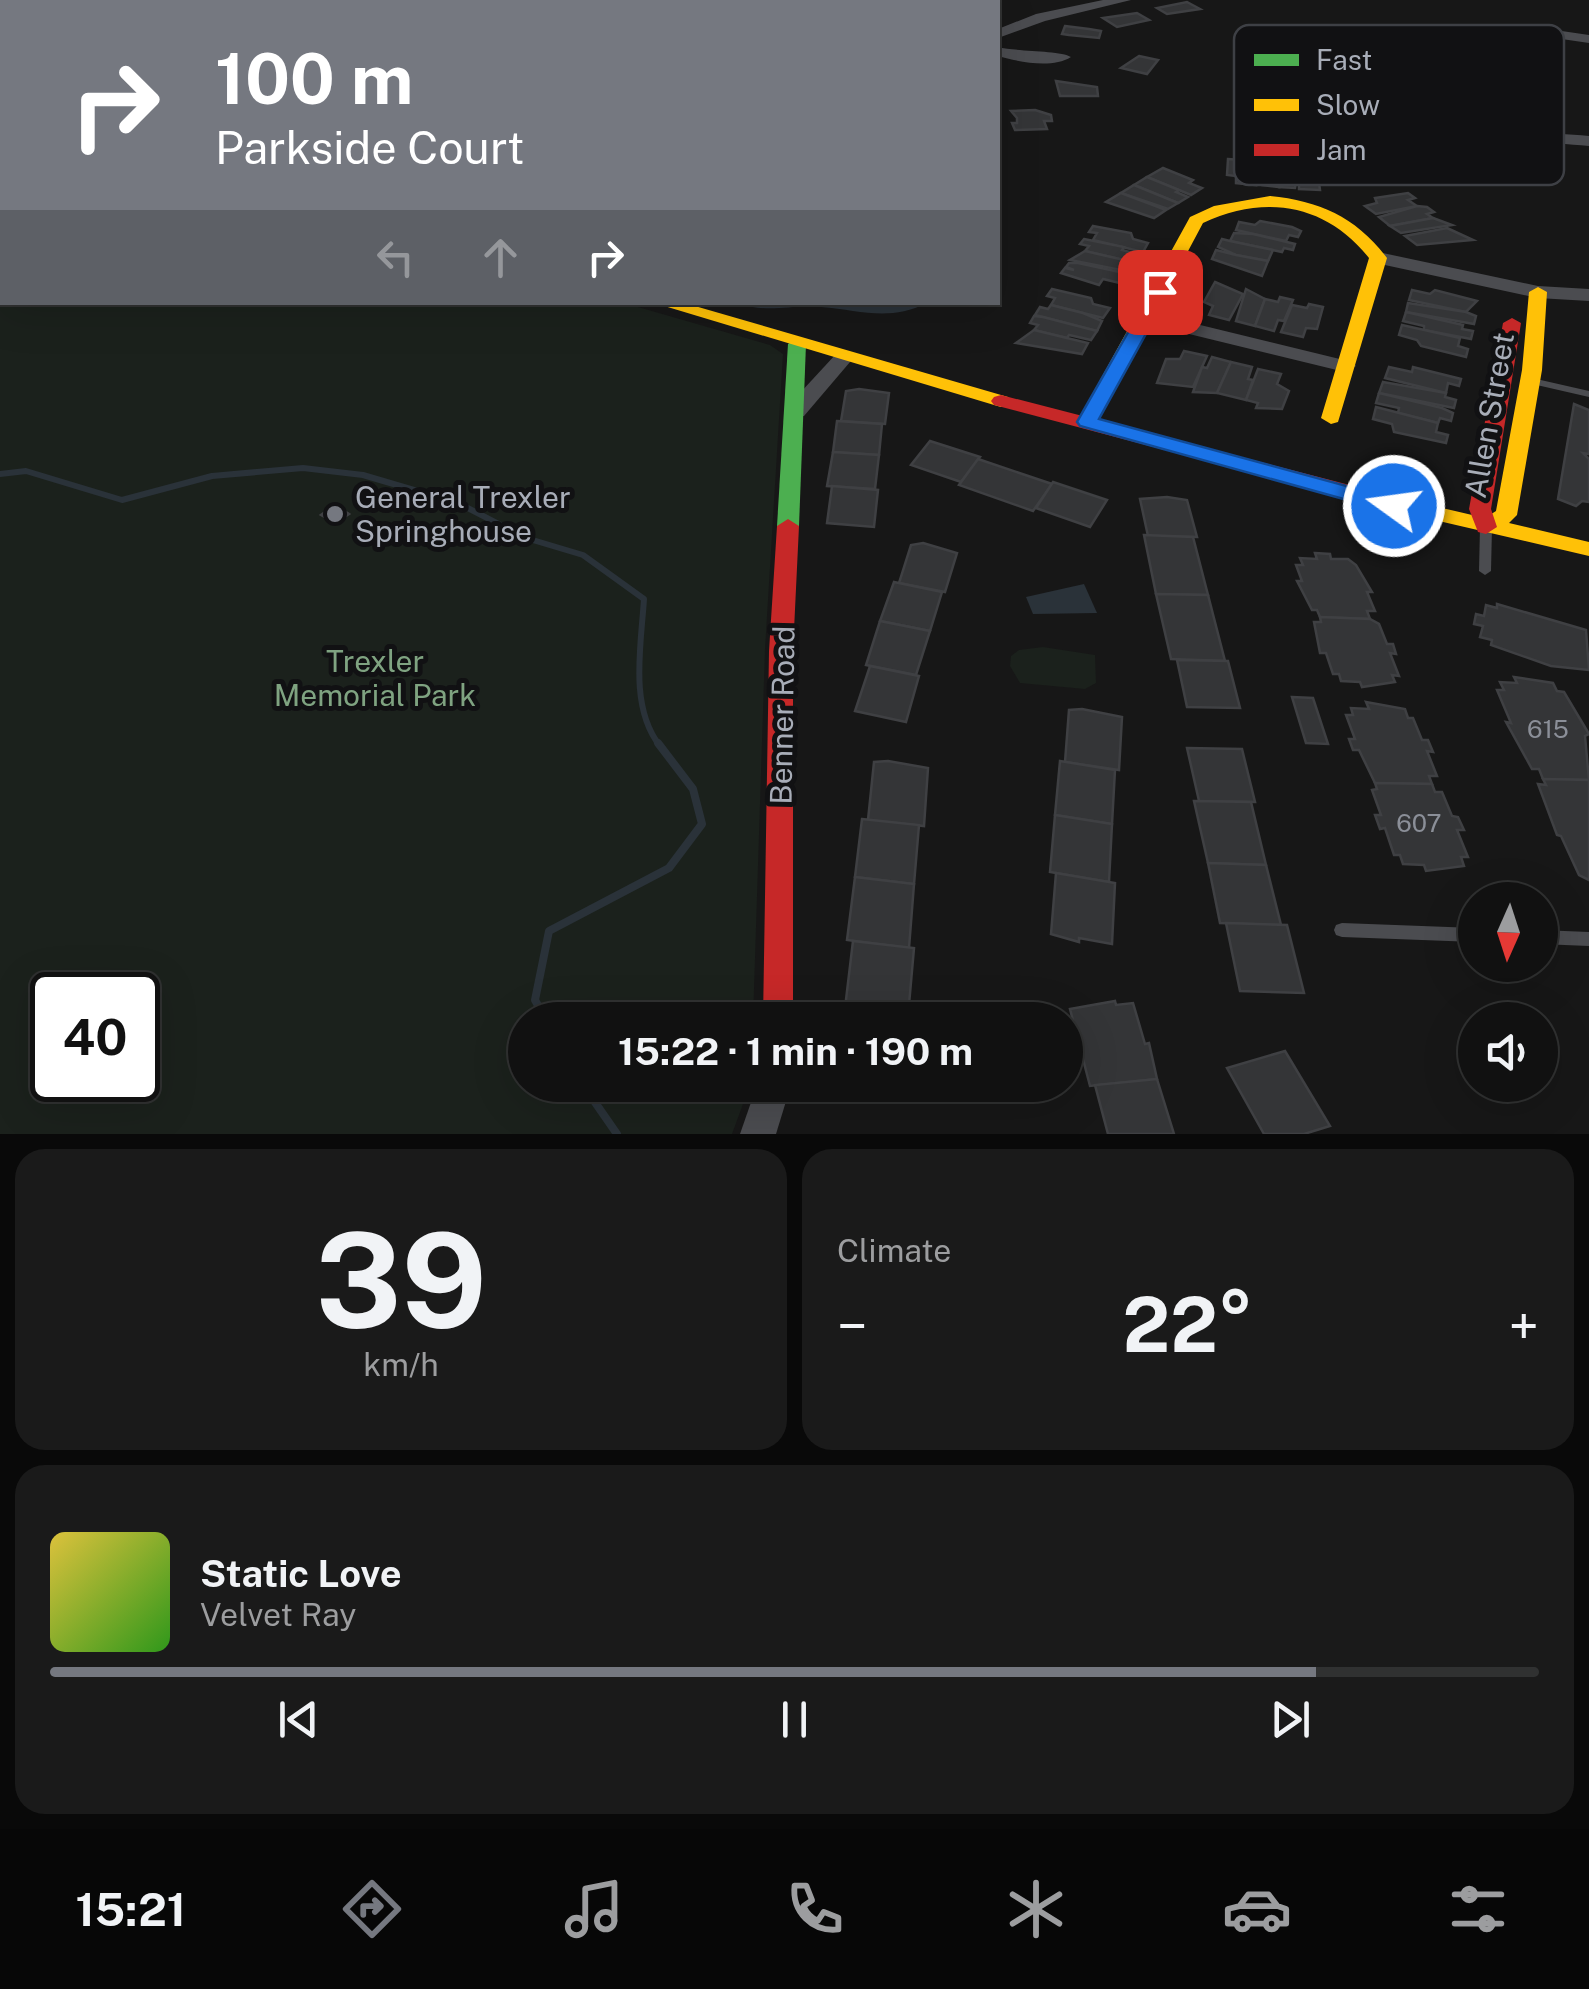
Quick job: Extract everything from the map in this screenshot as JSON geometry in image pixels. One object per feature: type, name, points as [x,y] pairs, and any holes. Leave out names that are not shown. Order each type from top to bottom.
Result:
[{"type":"street","points":[[1000,33],[1041,17],[1124,0]]},
{"type":"street","points":[[1564,35],[1589,39]]},
{"type":"street","points":[[1000,52],[1022,58],[1063,57]]},
{"type":"street","points":[[1564,139],[1589,142]]},
{"type":"street","points":[[1088,422],[1196,220],[1219,207],[1268,201],[1320,211],[1364,236],[1378,258],[1514,288],[1589,295]]},
{"type":"street","points":[[1331,418],[1378,258]]},
{"type":"street","name":"Allen Street","points":[[1514,288],[1505,375],[1480,509],[1486,527],[1506,514],[1529,380],[1538,292]]},
{"type":"street","points":[[670,305],[843,358],[1349,495],[1589,550]]},
{"type":"street","points":[[1147,318],[1345,366]]},
{"type":"street","name":"Benner Road","points":[[778,1002],[781,651],[797,344]]},
{"type":"street","points":[[796,410],[843,358]]},
{"type":"street","points":[[758,1134],[768,1102]]},
{"type":"lane","points":[[1505,375],[1589,394]]},
{"type":"lane","points":[[1485,571],[1486,527]]},
{"type":"lane","points":[[1342,930],[1458,934]]},
{"type":"lane","points":[[1558,938],[1589,939]]},
{"type":"green space","name":"Trexler Memorial Park","points":[[0,305],[631,305],[770,345],[783,354],[765,649],[754,1002],[508,1002],[508,1102],[744,1102],[732,1134],[0,1134]]},
{"type":"green space","points":[[1043,647],[1095,655],[1096,683],[1085,689],[1020,683],[1010,666],[1011,656],[1019,650]]},
{"type":"shaded area","points":[[745,305],[922,305],[887,313],[809,306]]},
{"type":"shaded area","points":[[1084,584],[1097,613],[1033,614],[1026,597]]},
{"type":"building","points":[[1187,2],[1200,9],[1167,14],[1157,8]]},
{"type":"building","points":[[1137,13],[1149,20],[1117,27],[1103,18]]},
{"type":"building","points":[[1065,26],[1101,31],[1099,38],[1062,34]]},
{"type":"building","points":[[1139,56],[1158,60],[1147,74],[1121,68]]},
{"type":"building","points":[[1056,81],[1097,87],[1098,96],[1060,96]]},
{"type":"building","points":[[1035,110],[1051,115],[1052,121],[1044,121],[1047,129],[1015,130],[1012,123],[1017,123],[1017,118],[1011,111]]},
{"type":"building","points":[[1228,159],[1234,159],[1234,176],[1227,175]]},
{"type":"building","points":[[1163,168],[1193,180],[1189,183],[1202,188],[1191,195],[1147,177]]},
{"type":"building","points":[[1147,177],[1188,197],[1178,203],[1134,185]]},
{"type":"building","points":[[1134,185],[1178,203],[1168,209],[1121,193]]},
{"type":"building","points":[[1299,185],[1319,185],[1320,190],[1299,189]]},
{"type":"building","points":[[1121,193],[1166,210],[1154,218],[1106,202]]},
{"type":"building","points":[[1408,193],[1415,198],[1408,200],[1417,206],[1376,214],[1365,206],[1377,203],[1375,198]]},
{"type":"building","points":[[1417,206],[1434,212],[1427,214],[1433,218],[1390,226],[1379,217]]},
{"type":"building","points":[[1433,218],[1452,225],[1401,233],[1390,226]]},
{"type":"building","points":[[1260,221],[1301,231],[1298,237],[1289,235],[1286,241],[1236,230],[1239,222],[1255,225]]},
{"type":"building","points":[[1093,226],[1131,233],[1133,239],[1148,243],[1143,252],[1093,240],[1097,233],[1089,232]]},
{"type":"building","points":[[1447,228],[1473,240],[1417,245],[1405,236]]},
{"type":"building","points":[[1234,233],[1295,244],[1293,250],[1284,248],[1282,252],[1230,241]]},
{"type":"building","points":[[1084,239],[1124,247],[1122,250],[1141,255],[1137,263],[1085,251],[1089,246],[1080,244]]},
{"type":"building","points":[[1222,239],[1273,250],[1268,261],[1236,255],[1218,247]]},
{"type":"building","points":[[1216,250],[1268,261],[1262,276],[1212,259]]},
{"type":"building","points":[[1085,251],[1137,263],[1131,272],[1070,260]]},
{"type":"building","points":[[1069,263],[1129,274],[1124,284],[1103,279],[1099,285],[1061,273],[1065,268],[1074,270],[1066,267]]},
{"type":"building","points":[[1215,282],[1243,294],[1229,320],[1209,315],[1213,306],[1204,302]]},
{"type":"building","points":[[1052,289],[1091,298],[1093,304],[1110,308],[1103,318],[1051,305],[1055,298],[1047,296]]},
{"type":"building","points":[[1246,289],[1265,299],[1255,326],[1236,321]]},
{"type":"building","points":[[1412,290],[1430,294],[1435,290],[1477,301],[1466,312],[1409,300]]},
{"type":"building","points":[[1280,297],[1293,300],[1284,321],[1278,320],[1274,331],[1255,326],[1265,299],[1278,302]]},
{"type":"building","points":[[1408,303],[1466,312],[1476,316],[1474,324],[1406,312]]},
{"type":"building","points":[[1309,304],[1323,307],[1317,329],[1306,328],[1303,337],[1281,332],[1292,305],[1307,308]]},
{"type":"building","points":[[1051,305],[1102,321],[1097,331],[1035,315],[1040,307],[1048,309]]},
{"type":"building","points":[[1406,312],[1463,325],[1462,329],[1473,331],[1471,339],[1424,330],[1424,326],[1403,321]]},
{"type":"building","points":[[1034,316],[1097,331],[1091,340],[1069,335],[1067,338],[1034,330],[1038,325],[1030,323]]},
{"type":"building","points":[[1402,325],[1460,338],[1458,346],[1468,349],[1466,357],[1421,346],[1417,340],[1399,335]]},
{"type":"building","points":[[1034,330],[1088,343],[1082,354],[1016,343]]},
{"type":"building","points":[[1184,351],[1207,356],[1193,387],[1157,383],[1166,359],[1180,359]]},
{"type":"building","points":[[1212,357],[1231,362],[1217,393],[1193,392],[1202,367],[1207,368]]},
{"type":"building","points":[[1231,362],[1252,367],[1248,379],[1253,380],[1246,400],[1217,393]]},
{"type":"building","points":[[1389,367],[1412,372],[1413,367],[1461,379],[1459,386],[1448,383],[1446,393],[1385,378]]},
{"type":"building","points":[[1258,369],[1281,374],[1277,384],[1289,391],[1282,409],[1256,408],[1258,403],[1246,400]]},
{"type":"building","points":[[1383,382],[1446,393],[1445,397],[1456,400],[1454,408],[1379,393]]},
{"type":"building","points":[[846,391],[889,393],[885,424],[841,421]]},
{"type":"building","points":[[1379,393],[1442,408],[1453,413],[1451,421],[1440,418],[1438,423],[1398,413],[1399,408],[1376,403]]},
{"type":"building","points":[[1574,404],[1589,410],[1589,454],[1583,453],[1589,459],[1589,502],[1582,501],[1576,506],[1558,499]]},
{"type":"building","points":[[1376,407],[1438,423],[1436,432],[1448,435],[1446,443],[1394,432],[1392,424],[1373,419]]},
{"type":"building","points":[[837,421],[882,424],[879,455],[833,452]]},
{"type":"building","points":[[930,441],[980,457],[961,482],[911,465]]},
{"type":"building","points":[[833,452],[879,455],[875,489],[827,486]]},
{"type":"building","points":[[978,459],[1052,484],[1033,511],[959,485]]},
{"type":"building","points":[[1053,482],[1107,500],[1090,527],[1036,508]]},
{"type":"building","points":[[832,486],[878,490],[874,527],[827,523]]},
{"type":"building","points":[[1140,499],[1187,500],[1197,537],[1148,536]]},
{"type":"building","name":"General Trexler Springhouse","points":[[335,505],[349,514],[335,523],[321,515]]},
{"type":"building","points":[[1144,535],[1193,537],[1208,595],[1156,594]]},
{"type":"building","points":[[923,543],[957,553],[945,592],[899,583],[911,545]]},
{"type":"building","points":[[1315,553],[1330,554],[1331,559],[1348,559],[1356,565],[1372,592],[1367,592],[1375,611],[1367,611],[1370,619],[1320,617],[1317,610],[1312,610],[1297,581],[1302,581],[1296,565],[1303,565],[1300,558],[1317,559]]},
{"type":"building","points":[[894,582],[942,592],[930,631],[880,621]]},
{"type":"building","points":[[1156,594],[1208,595],[1225,661],[1171,659]]},
{"type":"building","points":[[1497,604],[1586,630],[1589,670],[1551,666],[1491,645],[1492,640],[1480,637],[1483,626],[1474,624],[1476,614],[1484,616],[1486,605],[1497,608]]},
{"type":"building","points":[[1320,617],[1370,619],[1379,624],[1396,654],[1390,653],[1399,676],[1392,675],[1395,682],[1362,687],[1360,682],[1341,681],[1339,674],[1333,674],[1326,653],[1320,653],[1314,622],[1321,622]]},
{"type":"building","points":[[880,621],[930,631],[916,675],[866,665]]},
{"type":"building","points":[[1177,660],[1228,661],[1240,708],[1187,707]]},
{"type":"building","points":[[870,666],[919,676],[906,722],[855,711]]},
{"type":"building","points":[[1514,677],[1553,683],[1557,691],[1564,692],[1589,734],[1585,736],[1589,780],[1543,779],[1539,769],[1532,769],[1506,722],[1511,723],[1497,690],[1504,690],[1500,682],[1517,683]]},
{"type":"building","points":[[1292,697],[1313,698],[1328,744],[1306,743]]},
{"type":"building","points":[[1366,702],[1405,709],[1408,718],[1413,718],[1422,740],[1428,740],[1433,752],[1427,751],[1437,776],[1429,776],[1432,784],[1375,783],[1359,750],[1353,750],[1349,739],[1355,739],[1346,715],[1353,715],[1351,708],[1369,709]]},
{"type":"building","points":[[1069,710],[1122,717],[1119,770],[1065,762]]},
{"type":"building","points":[[1187,748],[1242,749],[1255,802],[1199,801]]},
{"type":"building","points":[[1060,761],[1115,770],[1112,824],[1055,815]]},
{"type":"building","points":[[874,762],[928,768],[924,826],[868,820]]},
{"type":"building","points":[[1543,779],[1589,780],[1589,880],[1579,875],[1561,836],[1557,835],[1538,784],[1546,785]]},
{"type":"building","points":[[1375,783],[1432,784],[1435,792],[1442,792],[1452,816],[1458,817],[1464,830],[1457,830],[1468,857],[1461,857],[1464,866],[1426,871],[1424,865],[1403,864],[1400,855],[1394,855],[1385,828],[1380,829],[1375,815],[1381,815],[1372,790],[1377,789]]},
{"type":"building","points":[[1194,801],[1251,802],[1266,865],[1208,863]]},
{"type":"building","points":[[1055,815],[1112,824],[1109,882],[1050,872]]},
{"type":"building","points":[[862,819],[919,825],[914,884],[855,877]]},
{"type":"building","points":[[1208,863],[1266,865],[1281,925],[1220,923]]},
{"type":"building","points":[[1056,873],[1115,883],[1112,944],[1079,938],[1079,942],[1051,934]]},
{"type":"building","points":[[855,877],[914,884],[909,948],[847,940]]},
{"type":"building","points":[[1226,923],[1287,925],[1304,993],[1240,991]]},
{"type":"building","points":[[853,941],[914,948],[909,1002],[846,1002]]},
{"type":"building","points":[[1115,1001],[1116,1005],[1133,1003],[1145,1044],[1149,1043],[1157,1079],[1090,1086],[1083,1059],[1083,1007]]},
{"type":"building","points":[[1285,1051],[1330,1126],[1304,1134],[1264,1134],[1227,1068]]},
{"type":"building","points":[[1157,1079],[1174,1134],[1108,1134],[1095,1085]]},
{"type":"waterway","points":[[0,474],[26,471],[122,500],[212,476],[303,468],[363,475],[458,503],[526,538],[583,555],[644,599],[639,676],[644,713],[659,744]]},
{"type":"waterway","points":[[536,1002],[549,931],[669,868],[702,824],[693,789],[659,744]]},
{"type":"waterway","points":[[595,1102],[617,1134]]},
{"type":"traffic: fast","points":[[788,526],[797,344]]},
{"type":"traffic: slow","points":[[1087,422],[1196,220],[1220,209],[1270,201],[1295,203],[1342,221],[1378,258],[1331,418]]},
{"type":"traffic: slow","points":[[1486,527],[1506,515],[1532,370],[1538,292]]},
{"type":"traffic: slow","points":[[670,305],[1001,401]]},
{"type":"traffic: slow","points":[[1408,507],[1589,549]]},
{"type":"traffic: jam","points":[[1486,527],[1480,509],[1512,323]]},
{"type":"traffic: jam","points":[[1001,401],[1408,507]]},
{"type":"traffic: jam","points":[[778,1002],[781,651],[788,526]]},
{"type":"place","name":"General Trexler Springhouse","points":[[335,514]]},
{"type":"route","points":[[1160,292],[1088,422],[1394,506]]}]
